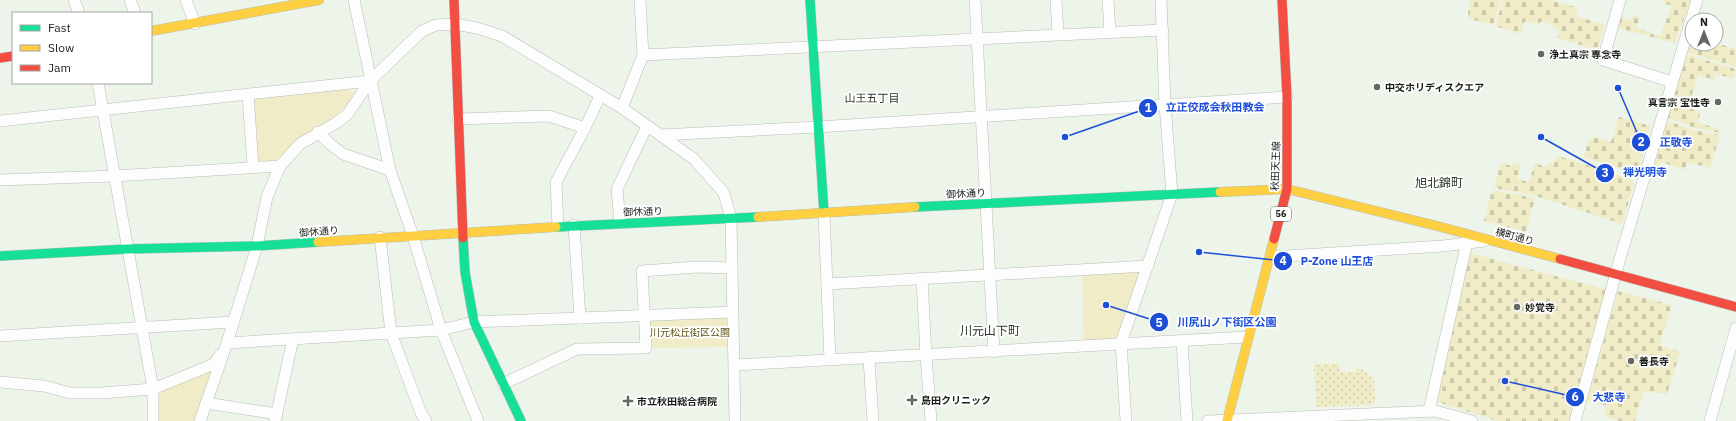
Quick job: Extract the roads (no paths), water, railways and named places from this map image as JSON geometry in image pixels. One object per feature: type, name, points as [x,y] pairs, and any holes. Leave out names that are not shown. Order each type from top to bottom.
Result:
[{"type":"street","points":[[74,0],[79,12]]},
{"type":"street","points":[[130,0],[135,12]]},
{"type":"street","points":[[186,0],[195,24]]},
{"type":"street","points":[[261,0],[264,10]]},
{"type":"street","points":[[152,31],[319,0]]},
{"type":"street","points":[[354,0],[390,170],[414,236],[441,330],[478,421]]},
{"type":"street","points":[[454,0],[465,272],[474,322],[521,421]]},
{"type":"street","points":[[622,108],[643,55],[640,0]]},
{"type":"street","points":[[810,0],[817,127],[824,213],[830,360]]},
{"type":"street","points":[[975,0],[991,274],[994,352]]},
{"type":"street","points":[[1056,0],[1058,34]]},
{"type":"street","points":[[1108,0],[1110,32]]},
{"type":"street","points":[[1126,421],[1122,343],[1172,194],[1165,105],[1161,0]]},
{"type":"street","name":"秋田天王線","points":[[1227,420],[1247,337],[1270,257],[1287,189],[1287,97],[1282,0]]},
{"type":"street","points":[[1620,0],[1603,60],[1672,82]]},
{"type":"street","points":[[1576,421],[1616,274],[1697,0]]},
{"type":"street","points":[[200,421],[227,343],[257,246],[267,197],[280,166],[300,144],[318,132],[336,124],[346,114],[370,81],[422,31],[436,25],[455,24],[477,28],[502,36],[622,108],[694,159],[724,193],[731,219],[735,421]]},
{"type":"street","points":[[643,55],[1163,30]]},
{"type":"street","points":[[0,58],[12,56]]},
{"type":"street","points":[[0,121],[370,81]]},
{"type":"street","points":[[98,84],[104,109],[114,176],[153,389],[154,421]]},
{"type":"street","points":[[248,94],[253,167]]},
{"type":"street","points":[[558,226],[556,182],[585,128],[600,96]]},
{"type":"street","points":[[660,134],[817,127],[1287,97]]},
{"type":"street","points":[[458,119],[549,116],[585,128]]},
{"type":"street","points":[[620,223],[617,189],[647,126]]},
{"type":"street","points":[[318,132],[343,154],[390,170]]},
{"type":"street","points":[[0,180],[114,176],[280,166]]},
{"type":"street","points":[[1287,189],[1467,239]]},
{"type":"street","name":"御休通り","points":[[0,256],[127,249],[257,246],[574,225],[731,219],[986,203],[1287,189]]},
{"type":"street","points":[[574,225],[580,318]]},
{"type":"street","points":[[380,237],[390,333],[421,413],[426,421]]},
{"type":"street","points":[[1434,414],[1467,239]]},
{"type":"street","points":[[1270,257],[1467,239],[1488,240]]},
{"type":"street","name":"横町通り","points":[[1488,240],[1736,307]]},
{"type":"street","points":[[827,284],[1148,266]]},
{"type":"street","points":[[503,384],[577,349],[646,348],[642,271],[697,267],[732,268]]},
{"type":"street","points":[[922,278],[931,421]]},
{"type":"street","points":[[227,343],[441,330],[474,322],[733,312]]},
{"type":"street","points":[[0,336],[233,322]]},
{"type":"street","points":[[1710,421],[1736,328]]},
{"type":"street","points":[[735,365],[926,356],[1122,343],[1247,337]]},
{"type":"street","points":[[206,403],[276,417],[293,339]]},
{"type":"street","points":[[1182,341],[1187,421]]},
{"type":"street","points":[[0,382],[44,386],[70,393],[101,393],[153,389],[214,364],[227,343]]},
{"type":"street","points":[[869,359],[873,421]]},
{"type":"street","points":[[1208,421],[1434,414],[1472,421]]},
{"type":"place","name":"浄土真宗 専念寺","points":[[1541,54]]},
{"type":"place","name":"中交ホリディスクエア","points":[[1377,87]]},
{"type":"place","name":"正敬寺","points":[[1618,88]]},
{"type":"place","name":"真言宗 宝性寺","points":[[1718,102]]},
{"type":"place","name":"立正佼成会秋田教会","points":[[1065,137]]},
{"type":"place","name":"禅光明寺","points":[[1541,137]]},
{"type":"place","name":"P-Zone 山王店","points":[[1199,252]]},
{"type":"place","name":"川尻山ノ下街区公園","points":[[1106,305]]},
{"type":"place","name":"妙覚寺","points":[[1517,307]]},
{"type":"place","name":"善長寺","points":[[1631,361]]},
{"type":"place","name":"大悲寺","points":[[1505,381]]},
{"type":"place","name":"島田クリニック","points":[[912,400]]},
{"type":"place","name":"市立秋田総合病院","points":[[628,401]]},
{"type":"district","name":"山王五丁目","points":[[872,98]]},
{"type":"district","name":"旭北錦町","points":[[1439,183]]},
{"type":"district","name":"川元山下町","points":[[990,331]]},
{"type":"park label","name":"川元松丘街区公園","points":[[690,332]]}]
